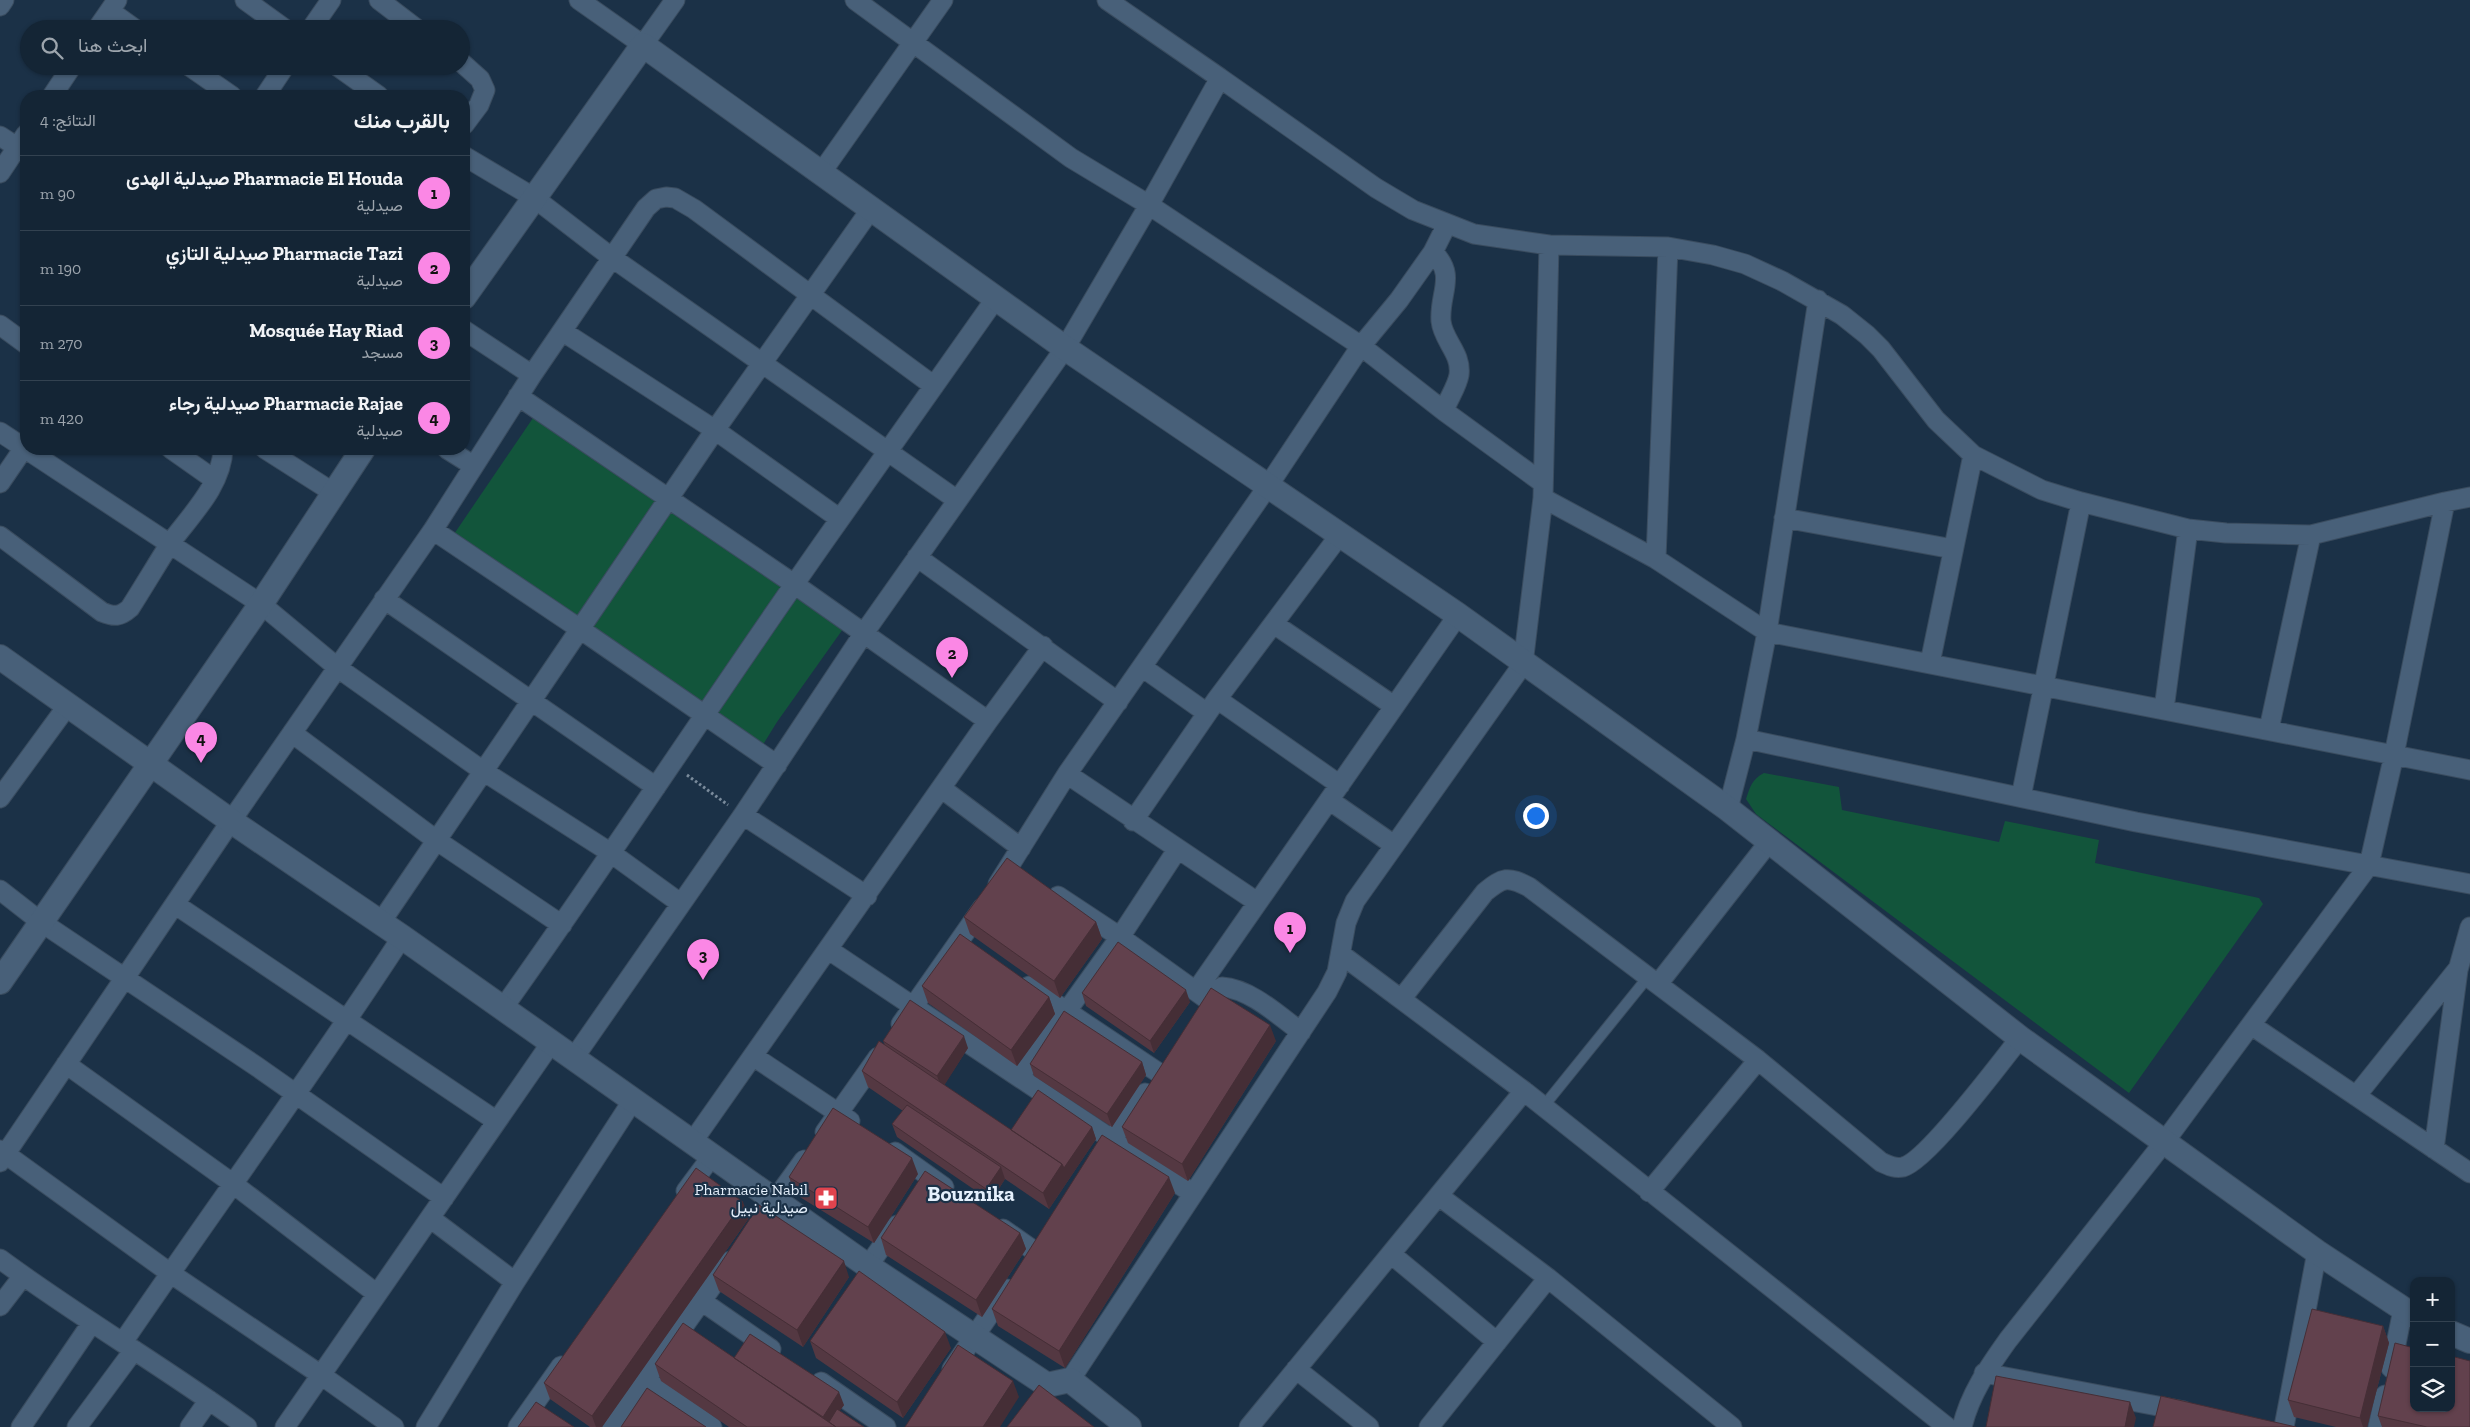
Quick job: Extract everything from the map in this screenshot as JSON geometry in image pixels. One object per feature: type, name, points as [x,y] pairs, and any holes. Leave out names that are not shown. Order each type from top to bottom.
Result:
[{"type":"street","points":[[0,6],[4,0]]},
{"type":"street","points":[[245,0],[273,20]]},
{"type":"street","points":[[317,20],[331,0]]},
{"type":"street","points":[[379,0],[405,20]]},
{"type":"street","points":[[579,0],[1065,348],[1339,536],[1458,615],[1523,664],[1728,810],[2020,1038],[2317,1252],[2408,1313],[2378,1427]]},
{"type":"street","points":[[470,288],[533,197],[675,0]]},
{"type":"street","points":[[855,0],[1071,158],[1149,206],[1362,346],[1543,490],[1656,558],[1767,632],[2269,729],[2470,770]]},
{"type":"street","points":[[821,173],[944,0]]},
{"type":"street","points":[[1107,0],[1376,188],[1413,210],[1474,234],[1505,240],[1549,245],[1668,247],[1713,255],[1745,264],[1818,300],[1842,315],[1867,335],[1881,349],[1936,420],[1973,455],[2042,490],[2081,502],[2188,529],[2226,533],[2311,535],[2470,497]]},
{"type":"street","points":[[103,20],[113,5],[127,20]]},
{"type":"street","points":[[470,70],[480,79],[485,90],[479,105],[470,116]]},
{"type":"street","points":[[56,90],[66,75]]},
{"type":"street","points":[[202,75],[223,90]]},
{"type":"street","points":[[269,90],[279,75]]},
{"type":"street","points":[[350,75],[371,90]]},
{"type":"street","points":[[573,1059],[680,902],[743,816],[864,633],[1065,348],[1149,206],[1220,78]]},
{"type":"street","points":[[0,136],[20,144]]},
{"type":"street","points":[[0,173],[20,149]]},
{"type":"street","points":[[470,160],[533,197],[611,257],[890,451],[957,500]]},
{"type":"street","points":[[394,1427],[2,1156],[433,530],[518,396],[611,257],[646,208],[656,199],[676,198],[694,209],[934,386]]},
{"type":"street","points":[[381,922],[715,430],[871,209]]},
{"type":"street","points":[[1301,1032],[1256,1001],[1234,989],[1222,987],[1214,992],[1202,995],[1120,937],[1026,876],[1021,848],[1067,774],[1268,486],[1362,346],[1399,300],[1433,252],[1447,224]]},
{"type":"street","points":[[0,657],[231,821],[381,922],[868,1266],[975,1337],[1042,1392],[1070,1380],[1192,1193],[1301,1032],[1337,972],[1342,955],[1346,923],[1355,901],[1523,664],[1543,490],[1549,245]]},
{"type":"street","points":[[1656,558],[1668,247]]},
{"type":"street","points":[[1433,252],[1442,261],[1447,274],[1441,311],[1443,331],[1459,362],[1459,375],[1444,411]]},
{"type":"street","points":[[503,1008],[673,765],[705,714],[794,584],[890,451],[996,298]]},
{"type":"street","points":[[1728,810],[1746,739],[1767,632],[1818,300]]},
{"type":"street","points":[[0,325],[20,340]]},
{"type":"street","points":[[562,331],[715,430],[840,519]]},
{"type":"street","points":[[470,334],[532,375]]},
{"type":"street","points":[[518,396],[794,584],[988,721]]},
{"type":"street","points":[[0,432],[20,444]]},
{"type":"street","points":[[0,483],[20,454]]},
{"type":"street","points":[[37,455],[261,604],[338,668],[483,772],[611,853],[680,902]]},
{"type":"street","points":[[180,455],[215,480]]},
{"type":"street","points":[[0,536],[102,612],[111,616],[123,614],[130,608],[170,544],[215,480],[221,455]]},
{"type":"street","points":[[274,455],[334,493]]},
{"type":"street","points":[[0,982],[152,764],[359,455]]},
{"type":"street","points":[[457,455],[474,466]]},
{"type":"street","points":[[1930,663],[1973,455]]},
{"type":"street","points":[[2021,797],[2081,502]]},
{"type":"street","points":[[1962,1427],[1966,1411],[1984,1373],[2165,1141],[2369,865],[2394,755],[2445,502]]},
{"type":"street","points":[[1784,518],[1954,549]]},
{"type":"street","points":[[2164,709],[2188,529]]},
{"type":"street","points":[[433,530],[777,765]]},
{"type":"street","points":[[2269,729],[2311,535]]},
{"type":"street","points":[[1133,821],[1212,706],[1339,536]]},
{"type":"street","points":[[917,557],[1043,646],[1118,702]]},
{"type":"street","points":[[384,599],[656,787]]},
{"type":"street","points":[[1197,1016],[1202,995],[1257,902],[1458,615]]},
{"type":"street","points":[[1274,624],[1394,706]]},
{"type":"street","points":[[693,1142],[988,721],[1043,646]]},
{"type":"street","points":[[1142,667],[1212,706],[1335,792],[1394,845]]},
{"type":"street","points":[[0,798],[68,705]]},
{"type":"street","points":[[292,733],[436,840],[562,925]]},
{"type":"street","points":[[1746,739],[2136,822],[2470,884]]},
{"type":"street","points":[[1067,774],[1133,821],[1257,902]]},
{"type":"street","points":[[941,788],[1021,848]]},
{"type":"street","points":[[743,816],[867,896]]},
{"type":"street","points":[[1653,980],[1769,842]]},
{"type":"street","points":[[1020,1076],[1120,937],[1177,850]]},
{"type":"street","points":[[758,1224],[839,1114],[961,941],[1026,876]]},
{"type":"street","points":[[1402,998],[1485,892],[1497,882],[1509,878],[1529,887],[1758,1060],[1881,1162],[1896,1168],[1904,1167],[1912,1162],[1936,1141],[2020,1038]]},
{"type":"street","points":[[0,890],[41,922],[126,978],[444,1198]]},
{"type":"street","points":[[176,905],[495,1120]]},
{"type":"street","points":[[2434,1149],[2458,970],[2470,928]]},
{"type":"street","points":[[77,1427],[129,1346],[170,1273],[347,1022],[402,937]]},
{"type":"street","points":[[961,941],[977,952]]},
{"type":"street","points":[[829,950],[1020,1076],[1192,1193]]},
{"type":"street","points":[[1342,955],[1524,1091],[1648,1192],[1947,1427]]},
{"type":"street","points":[[2356,1096],[2458,970]]},
{"type":"street","points":[[1017,978],[1159,1072]]},
{"type":"street","points":[[2251,1025],[2470,1173]]},
{"type":"street","points":[[285,1427],[444,1198],[495,1120],[551,1043]]},
{"type":"street","points":[[753,1056],[962,1200]]},
{"type":"street","points":[[1090,1171],[1170,1056]]},
{"type":"street","points":[[1648,1192],[1758,1060]]},
{"type":"street","points":[[66,1064],[232,1183],[377,1294]]},
{"type":"street","points":[[1249,1427],[1524,1091]]},
{"type":"street","points":[[426,1427],[515,1282],[633,1100]]},
{"type":"street","points":[[677,1204],[712,1156]]},
{"type":"street","points":[[919,1194],[931,1177]]},
{"type":"street","points":[[1439,1196],[1548,1278],[1732,1427]]},
{"type":"street","points":[[868,1266],[908,1210]]},
{"type":"street","points":[[986,1216],[1033,1250]]},
{"type":"street","points":[[430,1218],[515,1282]]},
{"type":"street","points":[[942,1382],[975,1337],[1044,1234]]},
{"type":"street","points":[[612,1427],[740,1246]]},
{"type":"street","points":[[2284,1427],[2317,1252]]},
{"type":"street","points":[[1391,1254],[1497,1342]]},
{"type":"street","points":[[0,1259],[91,1324],[129,1346],[246,1427]]},
{"type":"street","points":[[0,1306],[23,1276]]},
{"type":"street","points":[[1429,1427],[1548,1278]]},
{"type":"street","points":[[700,1300],[789,1360]]},
{"type":"street","points":[[21,1427],[91,1324]]},
{"type":"street","points":[[2455,1335],[2470,1341]]},
{"type":"street","points":[[518,1427],[540,1411],[573,1350]]},
{"type":"street","points":[[1296,1369],[1370,1427]]},
{"type":"street","points":[[805,1372],[886,1427]]},
{"type":"street","points":[[1984,1373],[2205,1415]]},
{"type":"street","points":[[646,1380],[712,1427]]},
{"type":"street","points":[[1070,1380],[1129,1427]]},
{"type":"street","points":[[190,1427],[209,1400]]},
{"type":"street","points":[[2155,1427],[2160,1407]]},
{"type":"lane","points":[[1542,1107],[1653,980]]},
{"type":"path","points":[[673,765],[743,816]]},
{"type":"green space","points":[[535,415],[843,629],[777,722],[759,751],[450,540]]},
{"type":"green space","points":[[1764,773],[1839,787],[1842,810],[1999,842],[2005,821],[2099,840],[2095,863],[2259,898],[2263,904],[2129,1093],[1756,814],[1746,799],[1754,781]]},
{"type":"building","points":[[1007,858],[1096,922],[1054,981],[964,917]]},
{"type":"building","points":[[960,934],[1049,997],[1011,1050],[922,986]]},
{"type":"building","points":[[1118,942],[1186,990],[1150,1041],[1082,993]]},
{"type":"building","points":[[1211,988],[1270,1025],[1182,1164],[1122,1127]]},
{"type":"building","points":[[910,1000],[964,1036],[937,1076],[883,1041]]},
{"type":"building","points":[[1064,1011],[1142,1062],[1107,1114],[1030,1064]]},
{"type":"building","points":[[879,1041],[1062,1164],[1043,1193],[862,1071]]},
{"type":"building","points":[[1038,1090],[1092,1127],[1064,1168],[1062,1164],[1011,1130]]},
{"type":"building","points":[[907,1105],[1001,1167],[986,1189],[892,1124]]},
{"type":"building","points":[[833,1108],[912,1158],[868,1227],[789,1177]]},
{"type":"building","points":[[1102,1135],[1169,1177],[1059,1351],[992,1309]]},
{"type":"building","points":[[696,1168],[743,1202],[592,1416],[544,1383]]},
{"type":"building","points":[[925,1171],[1020,1233],[976,1300],[881,1238]]},
{"type":"building","points":[[759,1205],[844,1261],[797,1330],[713,1275]]},
{"type":"building","points":[[859,1271],[945,1332],[897,1402],[810,1341]]},
{"type":"building","points":[[2312,1309],[2383,1326],[2360,1418],[2288,1400]]},
{"type":"building","points":[[683,1323],[836,1427],[747,1427],[655,1364]]},
{"type":"building","points":[[750,1334],[839,1392],[823,1417],[734,1358]]},
{"type":"building","points":[[2395,1343],[2410,1347],[2410,1412],[2455,1412],[2455,1357],[2470,1361],[2470,1427],[2427,1427],[2378,1416]]},
{"type":"building","points":[[958,1345],[1013,1381],[983,1427],[905,1427]]},
{"type":"building","points":[[1996,1376],[2130,1402],[2125,1427],[1986,1427]]},
{"type":"building","points":[[1039,1385],[1094,1427],[1007,1427]]},
{"type":"building","points":[[647,1388],[706,1427],[621,1427]]},
{"type":"building","points":[[2161,1396],[2296,1427],[2153,1427]]},
{"type":"building","points":[[536,1402],[574,1427],[518,1427]]},
{"type":"building","points":[[837,1409],[864,1427],[836,1427],[829,1422]]},
{"type":"place","name":"Pharmacie Tazi صيدلية التازي","points":[[952,678]]},
{"type":"place","name":"Pharmacie Rajae صيدلية رجاء","points":[[201,763]]},
{"type":"place","name":"Pharmacie El Houda صيدلية الهدى","points":[[1290,953]]},
{"type":"place","name":"Mosquée Hay Riad","points":[[703,980]]},
{"type":"place","name":"Pharmacie Nabil صيدلية نبيل","points":[[826,1198]]},
{"type":"district","name":"Bouznika","points":[[971,1194]]}]
